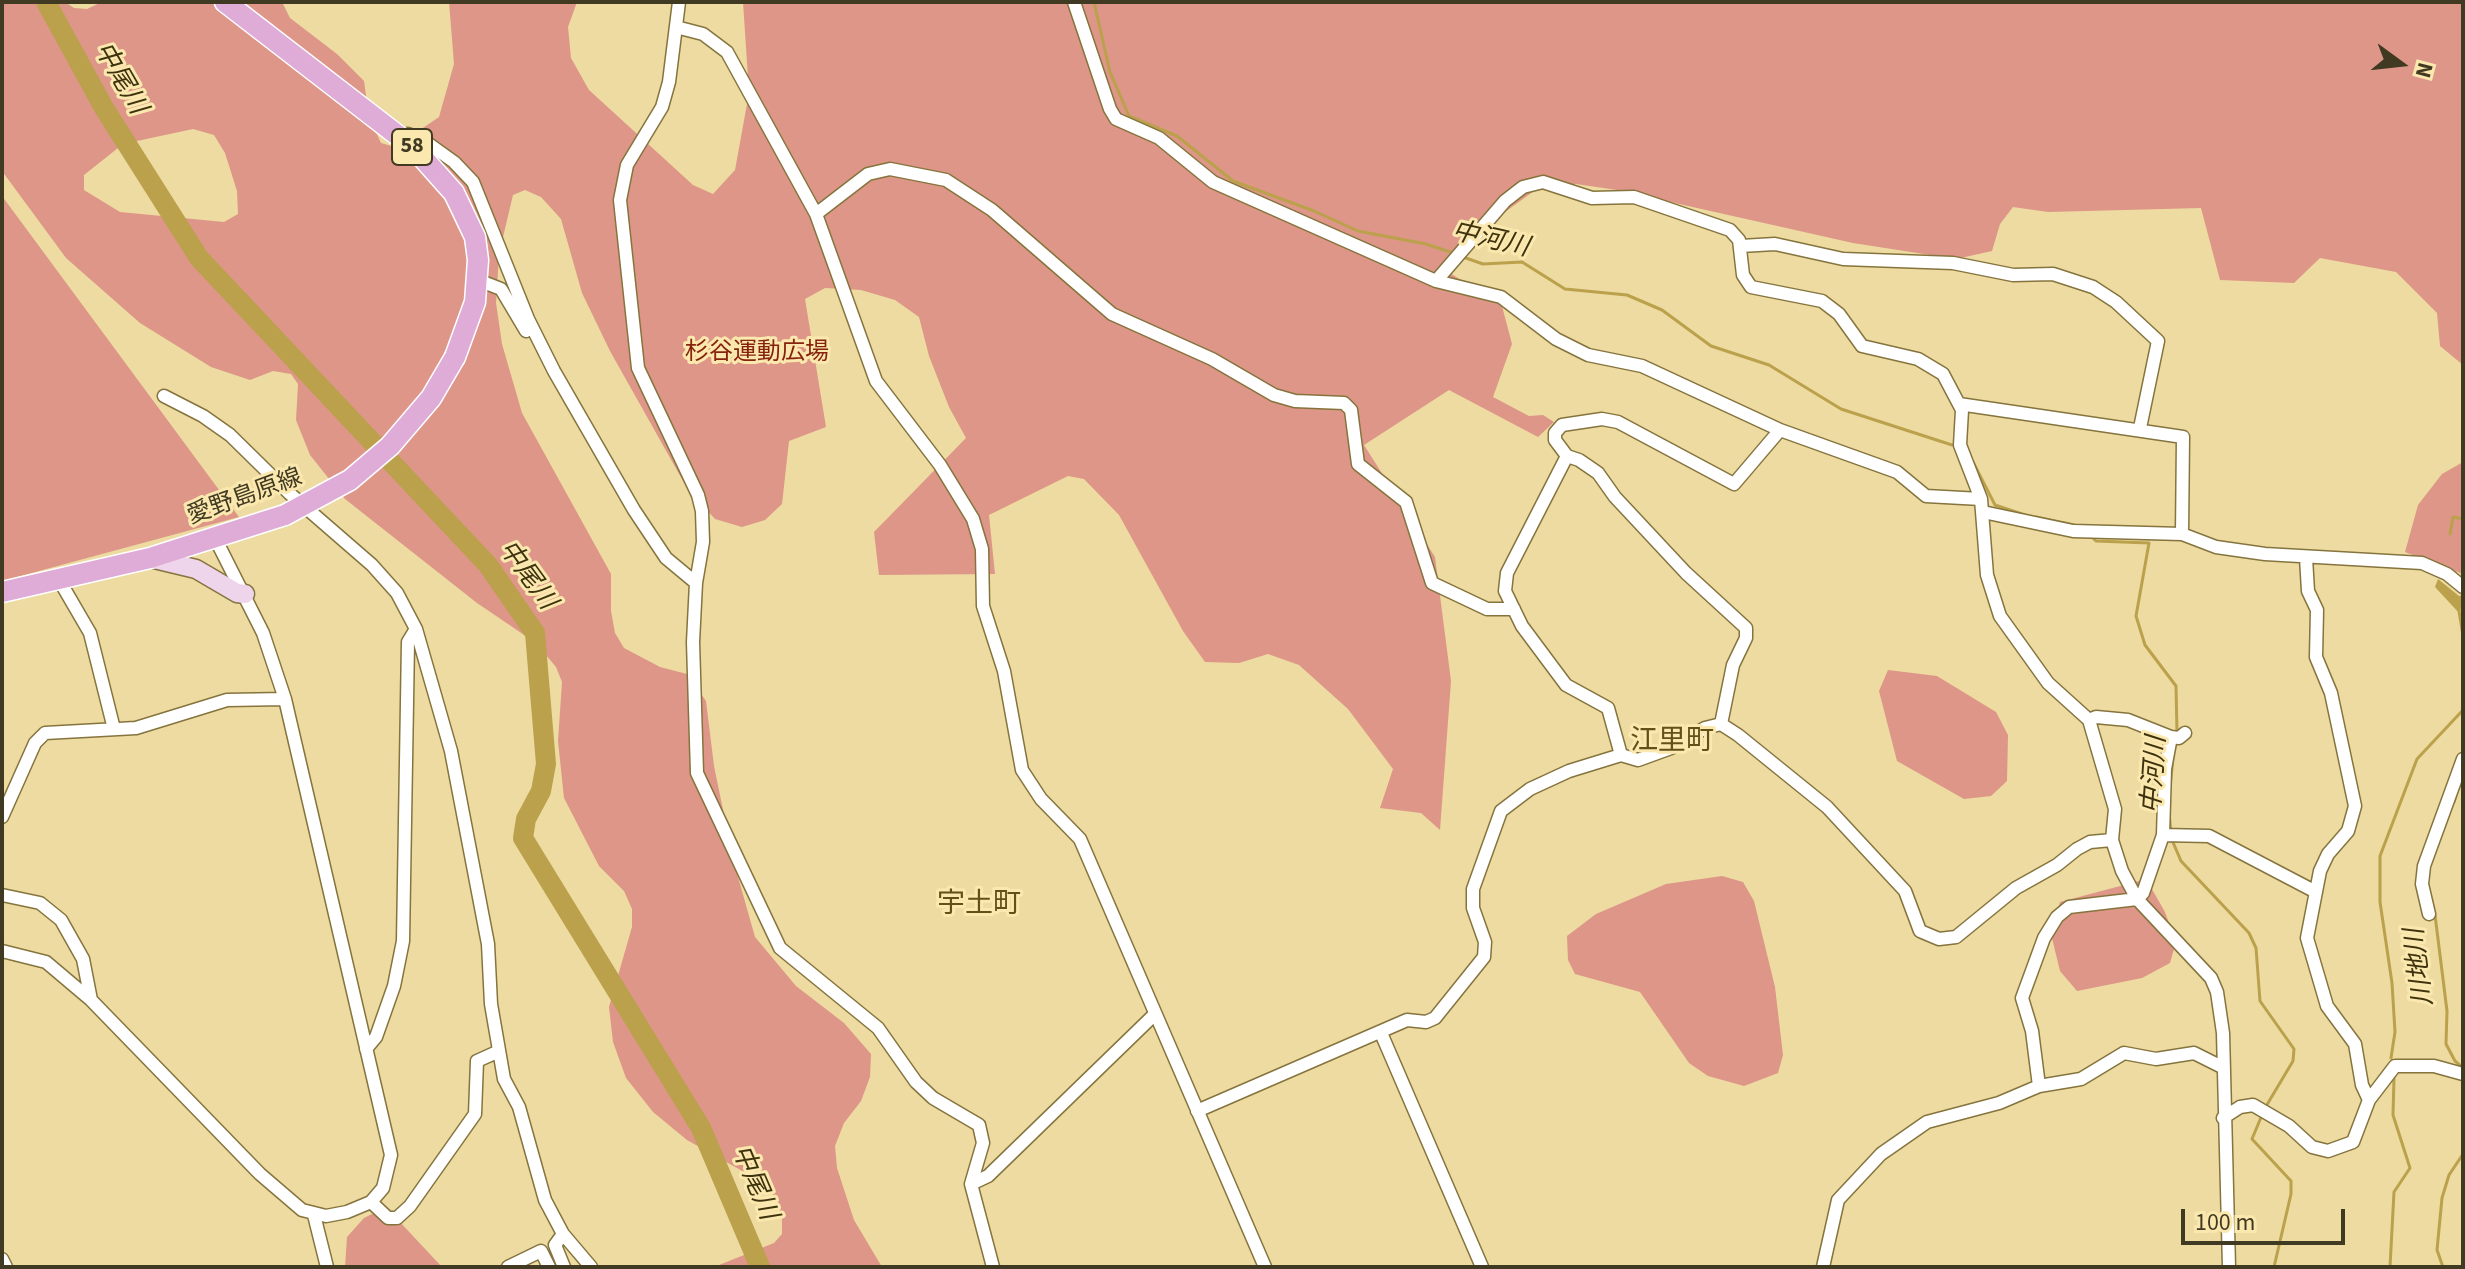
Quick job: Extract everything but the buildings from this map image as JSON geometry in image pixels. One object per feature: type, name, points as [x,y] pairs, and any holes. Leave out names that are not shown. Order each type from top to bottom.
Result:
[{"type":"main road","name":"愛野島原線","points":[[2,592],[150,558],[215,538],[285,515],[350,480],[390,446],[431,398],[469,325],[478,280],[475,237],[466,213],[440,174],[401,139],[225,2]]},
{"type":"street","points":[[679,2],[662,107],[627,165],[620,200],[638,368],[698,495],[702,511],[703,542],[696,583],[692,684],[695,763],[709,803],[780,948],[878,1028],[916,1082],[933,1098],[979,1125],[983,1143],[971,1184],[993,1267]]},
{"type":"street","points":[[1074,2],[1116,119],[1159,138],[1213,182],[1243,198],[1436,281],[1501,297],[1556,339],[1588,355],[1642,366],[1780,430],[1897,472],[1926,496],[2084,531],[2182,534],[2216,547],[2306,558],[2422,563],[2447,574],[2463,587]]},
{"type":"street","points":[[676,27],[703,34],[727,52],[816,214],[876,381],[940,465],[973,519],[982,549],[983,606],[1004,671],[1022,770],[1041,799],[1080,839],[1265,1267]]},
{"type":"street","points":[[401,139],[408,134],[422,139],[454,162],[473,182],[528,319],[554,371],[634,510],[666,558],[696,583]]},
{"type":"street","points":[[816,214],[868,174],[890,169],[946,180],[992,210],[1112,314],[1212,359],[1274,395],[1295,401],[1344,403],[1351,410],[1358,464],[1406,502],[1432,583],[1487,609],[1514,609]]},
{"type":"street","points":[[1436,281],[1514,193],[1543,182],[1583,197],[1622,195],[1724,226],[1735,234],[1741,246],[1743,275],[1751,287],[1822,301],[1839,314],[1862,346],[1918,359],[1936,368],[1947,380],[1959,404],[1960,445],[1982,506],[1987,575],[2000,616],[2048,683],[2089,720],[2115,809],[2114,851],[2137,899],[2211,978],[2220,1004],[2223,1118],[2229,1184],[2229,1267]]},
{"type":"street","points":[[1741,246],[1775,244],[1857,260],[1953,263],[2013,275],[2053,274],[2093,287],[2116,302],[2158,341],[2140,428]]},
{"type":"street","points":[[478,280],[493,284],[508,297],[545,368],[554,371]]},
{"type":"street","points":[[164,396],[230,435],[289,493],[372,565],[397,593],[416,629],[451,751],[488,944],[497,1052],[504,1079],[519,1107],[545,1200],[563,1234],[591,1267]]},
{"type":"street","points":[[1959,404],[2074,424],[2140,428],[2148,434],[2183,437],[2182,534]]},
{"type":"street","points":[[1721,724],[1733,665],[1746,638],[1746,628],[1686,573],[1615,497],[1598,473],[1567,456],[1555,440],[1558,427],[1602,419],[1618,422],[1734,484],[1780,430]]},
{"type":"street","points":[[1567,456],[1507,573],[1505,591],[1566,685],[1608,708],[1621,755]]},
{"type":"street","points":[[2,951],[46,962],[91,1000],[260,1174],[302,1210],[314,1215],[347,1212],[371,1202],[383,1188],[391,1155],[285,699],[276,667],[245,594],[215,538]]},
{"type":"street","points":[[150,558],[196,569],[237,593],[245,594]]},
{"type":"street","points":[[2306,558],[2308,591],[2317,610],[2316,657],[2331,693],[2355,806],[2348,831],[2324,862],[2307,938],[2327,1006],[2355,1044],[2362,1085],[2369,1100]]},
{"type":"street","points":[[58,578],[90,633],[114,729]]},
{"type":"street","points":[[366,1049],[376,1037],[394,986],[403,941],[408,642],[416,629]]},
{"type":"street","points":[[2,817],[39,737],[60,730],[136,728],[227,700],[285,699]]},
{"type":"street","points":[[2039,1086],[2032,1031],[2022,998],[2044,938],[2057,917],[2069,907],[2137,899],[2145,888],[2168,835],[2165,769],[2177,736],[2128,720],[2096,717],[2089,720]]},
{"type":"street","points":[[1197,1111],[1407,1020],[1426,1022],[1435,1018],[1484,957],[1485,942],[1473,908],[1473,889],[1501,811],[1530,789],[1556,777],[1621,755],[1638,760],[1671,748],[1705,728],[1721,724]]},
{"type":"street","points":[[1721,724],[1827,807],[1858,837],[1905,891],[1920,931],[1939,939],[1956,937],[2016,888],[2077,849],[2090,842],[2112,840]]},
{"type":"street","points":[[2429,914],[2422,884],[2424,866],[2463,759]]},
{"type":"street","points":[[2168,835],[2209,836],[2316,892]]},
{"type":"street","points":[[2,895],[40,903],[61,920],[83,959],[91,1000]]},
{"type":"street","points":[[971,1184],[988,1176],[1155,1014]]},
{"type":"street","points":[[1381,1033],[1482,1267]]},
{"type":"street","points":[[371,1202],[388,1218],[397,1218],[410,1206],[475,1114],[477,1061],[497,1052]]},
{"type":"street","points":[[1823,1267],[1838,1200],[1881,1154],[1927,1122],[1999,1103],[2039,1086],[2081,1079],[2124,1053],[2156,1059],[2194,1053],[2222,1067]]},
{"type":"street","points":[[2223,1118],[2247,1105],[2258,1106],[2312,1147],[2328,1151],[2353,1142],[2369,1100],[2389,1071],[2401,1064],[2434,1066],[2463,1074]]},
{"type":"street","points":[[314,1215],[327,1267]]},
{"type":"street","points":[[563,1234],[555,1245],[564,1267]]},
{"type":"street","points":[[508,1267],[541,1251],[549,1267]]},
{"type":"street","points":[[2,1259],[6,1267]]},
{"type":"green space","name":"杉谷運動広場","points":[[2,2],[65,2],[74,8],[87,9],[102,2],[282,2],[290,18],[337,54],[364,81],[369,117],[381,143],[395,147],[439,117],[454,64],[449,2],[577,2],[568,27],[571,58],[589,90],[693,185],[713,194],[735,170],[749,93],[743,2],[2463,2],[2463,365],[2440,346],[2437,313],[2396,272],[2320,258],[2294,283],[2220,280],[2201,208],[2048,212],[2013,207],[2000,224],[1992,251],[1956,259],[1853,243],[1617,190],[1576,184],[1534,191],[1458,246],[1450,273],[1502,306],[1512,344],[1493,397],[1529,416],[1543,415],[1554,422],[1538,437],[1449,390],[1364,445],[1435,557],[1451,681],[1440,830],[1421,813],[1380,808],[1393,769],[1348,709],[1299,665],[1268,654],[1239,663],[1205,662],[1183,631],[1119,515],[1084,479],[1068,476],[989,515],[995,574],[879,575],[874,532],[966,438],[949,407],[929,356],[919,317],[895,300],[861,290],[825,288],[805,299],[826,427],[789,441],[782,504],[765,520],[742,527],[715,519],[687,488],[610,351],[582,293],[561,219],[541,197],[525,190],[513,195],[499,254],[496,303],[502,344],[522,413],[611,574],[611,611],[615,633],[624,648],[660,667],[687,674],[706,701],[714,766],[734,863],[755,937],[796,986],[844,1023],[871,1054],[870,1077],[861,1101],[844,1123],[835,1146],[837,1168],[854,1220],[882,1267],[714,1267],[774,1243],[782,1234],[782,1216],[774,1196],[762,1182],[687,1140],[653,1112],[626,1078],[613,1042],[609,1007],[632,927],[632,909],[624,891],[599,866],[564,798],[558,741],[562,682],[556,667],[536,643],[477,603],[345,499],[310,455],[296,420],[298,384],[291,374],[273,371],[250,380],[211,367],[140,323],[66,258],[2,171]],"holes":[[[193,129],[214,135],[225,153],[237,191],[238,214],[224,222],[120,212],[84,190],[84,175],[123,144]]]},
{"type":"green space","points":[[2,196],[239,517],[2,581]]},
{"type":"green space","points":[[2463,462],[2463,574],[2405,552],[2418,505],[2442,474]]},
{"type":"green space","points":[[1888,670],[1937,676],[1996,712],[2008,735],[2007,781],[1991,796],[1964,799],[1897,761],[1879,691]]},
{"type":"green space","points":[[1722,876],[1743,882],[1754,901],[1775,987],[1783,1055],[1778,1073],[1744,1086],[1708,1076],[1689,1063],[1640,992],[1575,974],[1568,960],[1567,936],[1596,914],[1666,884]]},
{"type":"green space","points":[[2139,881],[2149,884],[2165,912],[2176,942],[2170,963],[2142,978],[2077,991],[2060,971],[2051,934],[2060,902]]},
{"type":"green space","points":[[378,1211],[398,1220],[442,1267],[345,1267],[347,1237],[364,1218]]},
{"type":"shaded area","points":[[2438,579],[2459,596],[2463,595],[2460,614],[2435,587]]},
{"type":"waterway","name":"中尾川","points":[[46,2],[104,108],[199,258],[488,565],[535,633],[546,764],[541,791],[526,819],[523,838],[701,1128],[760,1267]]},
{"type":"waterway","name":"中河川","points":[[1094,2],[1110,72],[1129,116],[1177,136],[1233,181],[1358,231],[1426,244],[1456,254]]},
{"type":"waterway","name":"中河川","points":[[1463,257],[1483,264],[1522,262],[1565,289],[1627,295],[1662,310],[1711,346],[1769,365],[1841,409],[1952,445]]},
{"type":"waterway","name":"中河川","points":[[1973,462],[1995,505],[2025,515]]},
{"type":"waterway","name":"中河川","points":[[2036,517],[2079,526]]},
{"type":"waterway","points":[[2450,534],[2453,517],[2463,519]]},
{"type":"waterway","name":"中河川","points":[[2091,536],[2096,541],[2149,543],[2136,616],[2145,645],[2176,686],[2177,733]]},
{"type":"waterway","points":[[2459,611],[2463,636]]},
{"type":"waterway","points":[[2391,1058],[2395,1032],[2392,983],[2380,902],[2380,856],[2417,759],[2463,710]]},
{"type":"waterway","name":"中河川","points":[[2170,789],[2173,757]]},
{"type":"waterway","name":"川地川","points":[[2454,802],[2457,792]]},
{"type":"waterway","name":"中河川","points":[[2169,812],[2171,833]]},
{"type":"waterway","name":"中河川","points":[[2172,840],[2181,861],[2249,933],[2256,948],[2260,1001],[2294,1049],[2293,1061],[2265,1108]]},
{"type":"waterway","name":"川地川","points":[[2435,915],[2447,1011],[2446,1044],[2455,1061],[2463,1068]]},
{"type":"waterway","points":[[2390,1267],[2394,1192],[2410,1168],[2393,1115],[2394,1078]]},
{"type":"waterway","name":"中河川","points":[[2262,1115],[2252,1139],[2291,1181],[2291,1194],[2274,1267]]},
{"type":"waterway","name":"川地川","points":[[2443,1267],[2437,1250],[2442,1198],[2449,1175],[2463,1154]]},
{"type":"district","name":"江里町","points":[[1672,743]]},
{"type":"district","name":"宇土町","points":[[979,906]]}]
